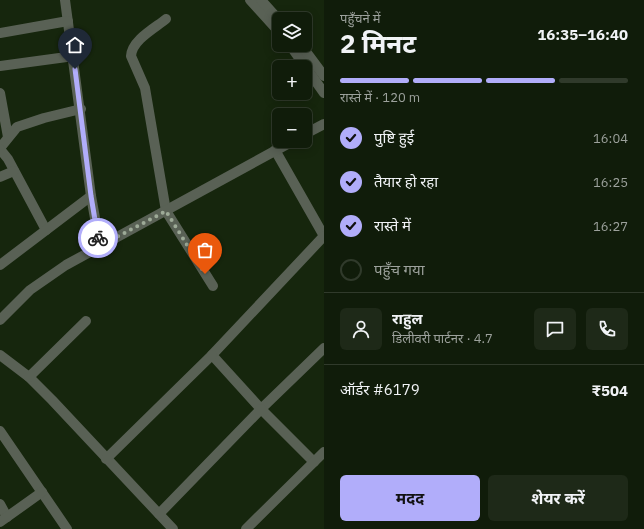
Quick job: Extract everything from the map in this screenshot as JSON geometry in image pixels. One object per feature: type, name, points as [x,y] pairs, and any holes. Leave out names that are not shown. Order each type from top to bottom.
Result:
[{"type":"street","points":[[65,0],[74,56],[91,196],[100,246]]},
{"type":"street","points":[[250,0],[272,24]]},
{"type":"street","points":[[262,0],[272,12]]},
{"type":"street","points":[[166,19],[135,44],[131,56],[147,95],[166,211],[213,286]]},
{"type":"street","points":[[0,33],[68,21]]},
{"type":"street","points":[[295,52],[324,92]]},
{"type":"street","points":[[307,52],[322,70]]},
{"type":"street","points":[[0,66],[74,56]]},
{"type":"street","points":[[0,93],[8,136]]},
{"type":"street","points":[[46,230],[0,148],[8,136],[17,127],[27,122],[81,109]]},
{"type":"street","points":[[312,130],[324,124]]},
{"type":"street","points":[[0,320],[24,295],[45,278],[100,246],[280,148]]},
{"type":"street","points":[[106,459],[212,355],[324,236],[276,150]]},
{"type":"street","points":[[0,177],[14,171]]},
{"type":"street","points":[[0,264],[91,196]]},
{"type":"street","points":[[29,377],[86,321]]},
{"type":"street","points":[[159,514],[261,409],[324,348]]},
{"type":"street","points":[[0,355],[29,377],[173,529]]},
{"type":"street","points":[[212,355],[261,409],[314,462]]},
{"type":"street","points":[[0,431],[67,529]]},
{"type":"street","points":[[246,529],[324,452]]},
{"type":"street","points":[[0,504],[3,520],[42,492]]},
{"type":"way so far","points":[[98,238],[100,246],[166,211],[205,274]]},
{"type":"route","points":[[75,69],[91,196],[98,238]]}]
